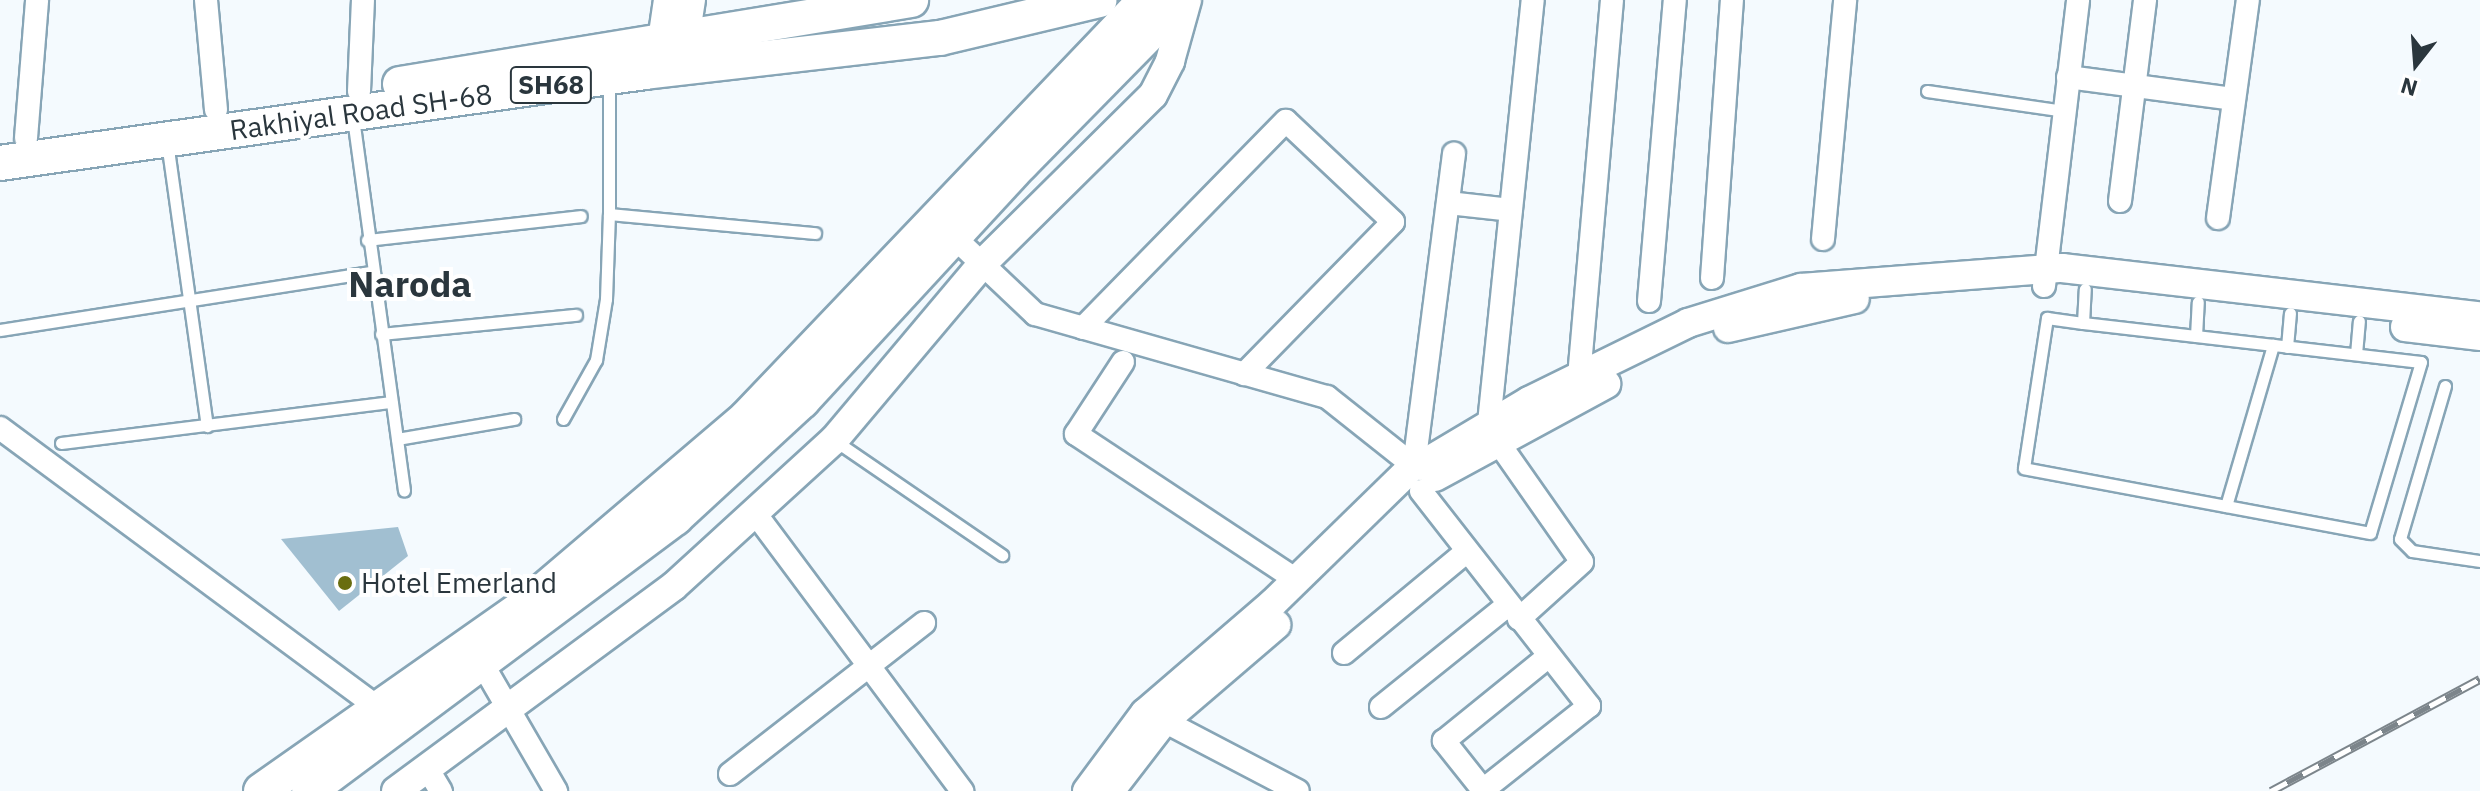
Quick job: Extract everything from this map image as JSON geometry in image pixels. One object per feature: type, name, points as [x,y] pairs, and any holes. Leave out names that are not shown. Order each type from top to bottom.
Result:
[{"type":"main road","name":"SH68","points":[[13,141],[216,110],[355,102],[671,53],[911,0]]},
{"type":"main road","name":"Rakhiyal Road SH-68","points":[[0,163],[166,139],[355,102],[609,77],[671,53],[940,38],[1100,0]]},
{"type":"main road","points":[[261,791],[380,709],[597,549],[746,418],[1145,0]]},
{"type":"main road","points":[[309,791],[483,665],[675,518],[802,401],[1185,0]]},
{"type":"street","points":[[13,141],[37,0]]},
{"type":"street","points":[[206,0],[216,110]]},
{"type":"street","points":[[355,102],[363,0]]},
{"type":"street","points":[[668,0],[671,53]]},
{"type":"street","points":[[671,53],[691,0]]},
{"type":"street","points":[[396,791],[434,779],[508,709],[674,586],[834,440],[982,264],[1153,95],[1170,61],[1185,0]]},
{"type":"street","points":[[1381,707],[1582,562],[1494,432],[1511,210],[1533,0]]},
{"type":"street","points":[[1579,377],[1612,0]]},
{"type":"street","points":[[1649,301],[1675,0]]},
{"type":"street","points":[[1712,278],[1732,0]]},
{"type":"street","points":[[1823,239],[1845,0]]},
{"type":"street","points":[[2045,277],[2078,0]]},
{"type":"street","points":[[2120,201],[2145,0]]},
{"type":"street","points":[[2218,218],[2248,0]]},
{"type":"street","points":[[2068,77],[2233,99]]},
{"type":"street","points":[[1083,328],[1286,121],[1393,222],[1244,374]]},
{"type":"street","points":[[1110,791],[1164,721],[1308,595],[1418,478],[1454,154]]},
{"type":"street","points":[[1448,203],[1511,210]]},
{"type":"street","points":[[956,239],[1035,314],[1327,397],[1418,478],[1466,552],[1589,706],[1483,790],[1444,741],[1549,656]]},
{"type":"street","points":[[2045,277],[2085,289],[2480,336]]},
{"type":"street","points":[[1087,791],[1145,713],[1418,478],[1579,377],[1715,323],[1859,298],[2045,277],[2480,316]]},
{"type":"street","points":[[1494,432],[1635,369],[1715,323]]},
{"type":"street","points":[[1123,362],[1076,434],[1297,580]]},
{"type":"street","points":[[0,428],[380,709]]},
{"type":"street","points":[[755,513],[962,791]]},
{"type":"street","points":[[1344,653],[1466,552]]},
{"type":"street","points":[[730,774],[924,623]]},
{"type":"street","points":[[483,665],[556,791]]},
{"type":"street","points":[[1164,721],[1298,791]]},
{"type":"lane","points":[[563,419],[596,360],[606,299],[609,77]]},
{"type":"lane","points":[[1927,91],[2064,111]]},
{"type":"lane","points":[[355,102],[367,240],[404,491]]},
{"type":"lane","points":[[166,139],[207,426]]},
{"type":"lane","points":[[609,214],[815,233]]},
{"type":"lane","points":[[367,240],[581,216]]},
{"type":"lane","points":[[0,330],[372,272]]},
{"type":"lane","points":[[2083,323],[2085,289]]},
{"type":"lane","points":[[2196,336],[2198,302]]},
{"type":"lane","points":[[2287,347],[2290,313]]},
{"type":"lane","points":[[381,334],[576,315]]},
{"type":"lane","points":[[2047,318],[2083,323],[2421,362],[2370,533],[2024,468],[2047,318]]},
{"type":"lane","points":[[2356,354],[2359,321]]},
{"type":"lane","points":[[2226,506],[2273,345]]},
{"type":"lane","points":[[2445,386],[2400,539],[2412,551],[2480,561]]},
{"type":"lane","points":[[61,443],[391,402]]},
{"type":"lane","points":[[397,439],[514,419]]},
{"type":"lane","points":[[834,440],[1002,555]]},
{"type":"building","name":"Hotel Emerland","points":[[398,527],[408,556],[339,611],[281,539]]},
{"type":"railway","points":[[2271,791],[2480,679]]},
{"type":"place","name":"Hotel Emerland","points":[[345,583]]},
{"type":"district","name":"Naroda","points":[[410,284]]}]
